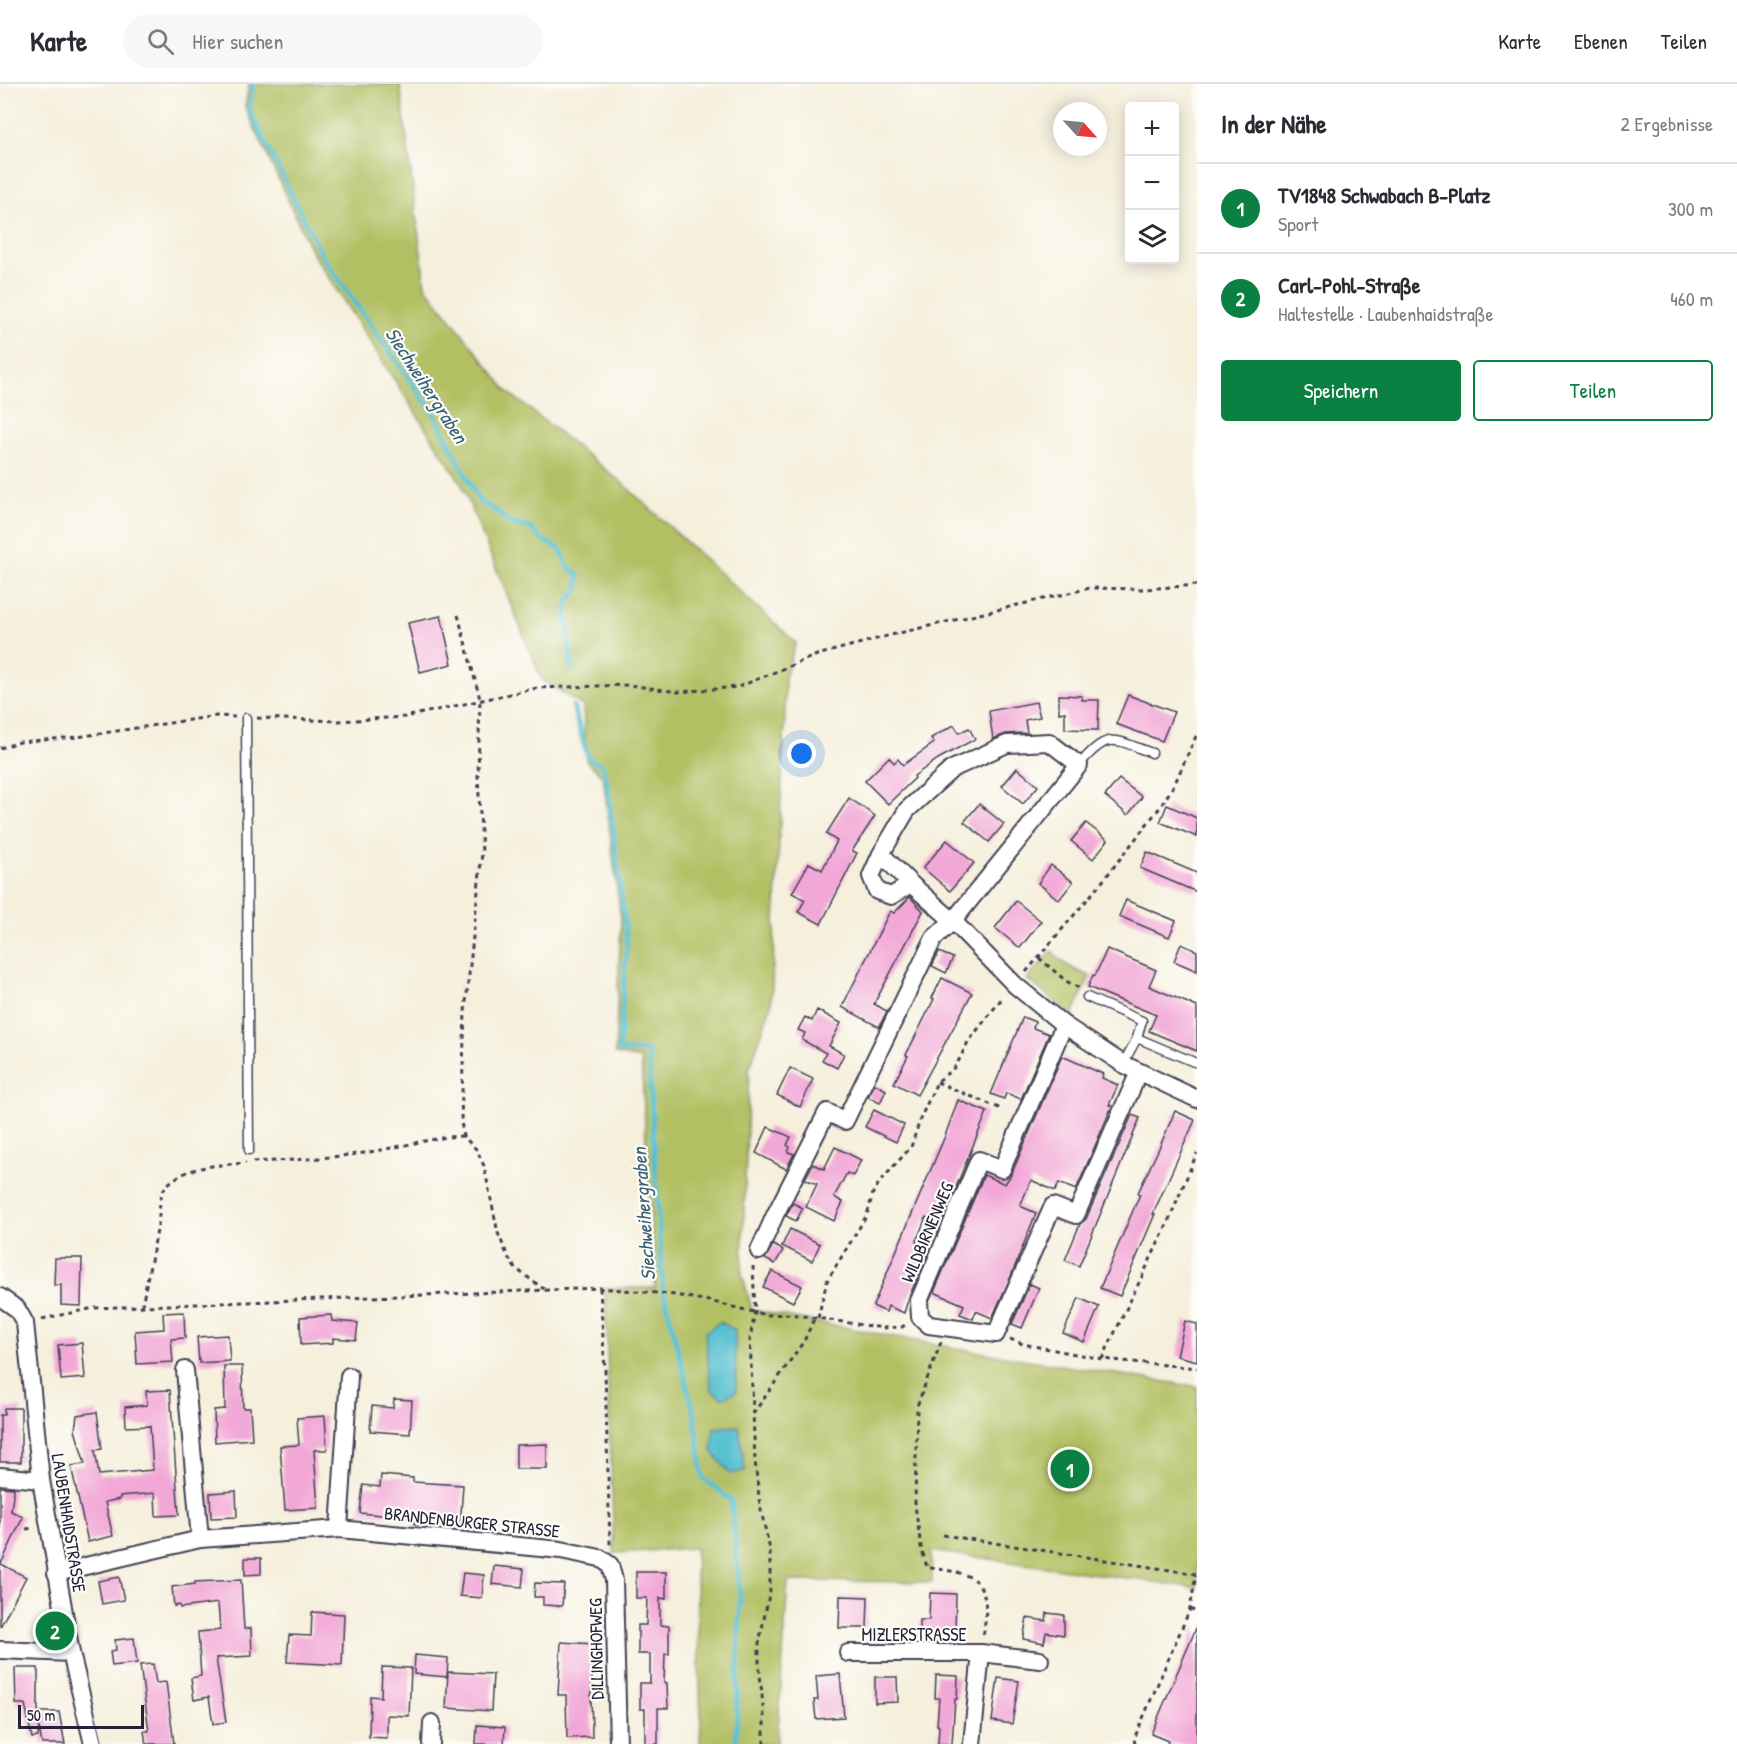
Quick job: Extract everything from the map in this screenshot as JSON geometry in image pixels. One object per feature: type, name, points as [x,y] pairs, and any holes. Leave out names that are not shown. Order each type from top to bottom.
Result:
[{"type":"street","points":[[759,1251],[827,1112],[845,1121],[934,938],[953,921],[1079,765],[1049,742],[1006,744],[952,769],[907,810],[880,854],[871,876],[877,891],[891,896],[911,884]]},
{"type":"street","points":[[880,854],[953,921],[1015,985],[1064,1025],[1124,1064],[1197,1099]]},
{"type":"street","name":"WILDBIRNENWEG","points":[[920,1317],[919,1301],[979,1160],[1002,1169],[1064,1025]]},
{"type":"street","points":[[920,1317],[929,1325],[996,1334],[1053,1206],[1076,1215],[1139,1072]]},
{"type":"street","points":[[0,1297],[16,1309],[25,1323]]},
{"type":"street","name":"LAUBENHAIDSTRASSE","points":[[25,1323],[41,1480],[56,1573],[71,1653],[93,1744]]},
{"type":"street","points":[[185,1370],[200,1539]]},
{"type":"street","points":[[339,1529],[349,1376]]},
{"type":"street","points":[[0,1476],[41,1480]]},
{"type":"street","name":"BRANDENBURGER STRASSE","points":[[56,1573],[200,1539],[339,1529],[561,1550],[605,1562]]},
{"type":"street","name":"DILLINGHOFWEG","points":[[605,1562],[614,1580],[618,1744]]},
{"type":"street","points":[[0,1650],[71,1653]]},
{"type":"street","name":"MIZLERSTRASSE","points":[[848,1653],[981,1653],[1040,1660]]},
{"type":"street","name":"MIZLERSTRASSE","points":[[972,1744],[981,1653]]},
{"type":"street","points":[[431,1744],[432,1723]]},
{"type":"lane","points":[[246,718],[249,1150]]},
{"type":"lane","points":[[1079,765],[1094,747],[1103,741],[1121,742],[1152,753]]},
{"type":"lane","points":[[1087,997],[1142,1021],[1137,1038],[1124,1064]]},
{"type":"lane","points":[[1137,1038],[1194,1062]]},
{"type":"path","points":[[0,748],[20,742],[216,716],[338,721],[405,717],[537,688],[629,685],[678,692],[738,687],[817,655],[1090,588],[1145,589],[1197,585]]},
{"type":"path","points":[[458,615],[480,699],[478,776],[482,853],[465,1012],[461,1120],[463,1136],[477,1150],[484,1166],[498,1233],[508,1257],[515,1268],[545,1290]]},
{"type":"path","points":[[753,1415],[804,1341],[817,1318],[827,1281],[867,1215],[873,1193],[879,1183],[911,1147],[921,1117],[937,1082],[956,1066],[968,1042],[999,1000],[1039,958],[1161,806],[1175,783],[1197,734]]},
{"type":"path","points":[[1039,958],[1066,981],[1086,991],[1087,997]]},
{"type":"path","points":[[937,1082],[1001,1109]]},
{"type":"path","points":[[142,1306],[163,1192],[167,1185],[188,1172],[225,1164],[326,1157],[380,1150],[443,1136],[463,1136]]},
{"type":"path","points":[[1102,1359],[1166,1227],[1197,1154]]},
{"type":"path","points":[[759,1251],[753,1265],[755,1312],[750,1338],[755,1461],[760,1506],[770,1550],[770,1590],[759,1642],[764,1744]]},
{"type":"path","points":[[25,1323],[94,1308],[600,1288],[669,1294],[766,1315],[790,1314],[883,1328],[902,1327],[920,1317]]},
{"type":"path","points":[[600,1288],[605,1382],[605,1562]]},
{"type":"path","points":[[948,1328],[916,1406],[915,1505],[921,1547],[927,1568],[965,1575],[975,1582],[987,1602],[981,1653]]},
{"type":"path","points":[[996,1334],[1023,1344],[1102,1359],[1197,1368]]},
{"type":"path","points":[[943,1535],[1196,1574],[1190,1609],[1134,1739],[1135,1744]]},
{"type":"path","points":[[1190,1609],[1197,1612]]},
{"type":"green space","points":[[249,84],[400,84],[425,286],[508,392],[620,481],[796,643],[785,677],[771,1006],[749,1070],[742,1273],[752,1310],[960,1349],[1197,1387],[1197,1588],[931,1551],[932,1582],[788,1581],[777,1744],[700,1744],[695,1548],[614,1553],[605,1288],[655,1288],[641,1059],[615,1054],[621,922],[603,776],[586,761],[583,706],[542,680],[461,483],[312,252],[245,107]]},
{"type":"green space","points":[[1052,951],[1069,966],[1090,976],[1072,1016],[1027,979]]},
{"type":"water","points":[[720,1322],[735,1330],[736,1392],[722,1398],[711,1389],[705,1332]]},
{"type":"water","points":[[739,1426],[745,1471],[730,1474],[712,1451],[714,1428]]},
{"type":"building","points":[[441,616],[452,664],[420,672],[408,623]]},
{"type":"building","points":[[1059,695],[1082,696],[1082,700],[1099,700],[1098,730],[1065,729],[1065,712],[1059,713]]},
{"type":"building","points":[[1128,695],[1174,712],[1162,741],[1116,724]]},
{"type":"building","points":[[1036,702],[1040,717],[1025,720],[1027,733],[1006,734],[993,739],[989,711]]},
{"type":"building","points":[[954,725],[959,733],[969,728],[975,739],[938,759],[914,776],[915,778],[888,804],[865,781],[889,757],[894,763],[898,759],[903,765],[934,743],[931,738]]},
{"type":"building","points":[[1017,768],[1038,786],[1023,804],[1002,786]]},
{"type":"building","points":[[1119,779],[1142,797],[1128,815],[1105,796]]},
{"type":"building","points":[[849,798],[875,816],[852,851],[857,853],[821,924],[798,912],[805,900],[792,893],[809,863],[822,870],[837,841],[826,834]]},
{"type":"building","points":[[979,804],[1004,824],[989,842],[964,822]]},
{"type":"building","points":[[1167,805],[1197,818],[1197,837],[1160,822]]},
{"type":"building","points":[[1086,823],[1108,840],[1093,859],[1071,841]]},
{"type":"building","points":[[947,840],[974,863],[950,891],[923,868]]},
{"type":"building","points":[[1147,852],[1197,873],[1197,892],[1140,868]]},
{"type":"building","points":[[1051,865],[1073,882],[1059,900],[1038,883]]},
{"type":"building","points":[[910,897],[923,911],[874,1004],[887,1011],[879,1027],[842,1007],[890,911],[894,913]]},
{"type":"building","points":[[1126,900],[1176,921],[1169,937],[1119,916]]},
{"type":"building","points":[[1016,901],[1041,921],[1020,948],[995,928]]},
{"type":"building","points":[[1181,944],[1197,951],[1197,971],[1174,961]]},
{"type":"building","points":[[1107,949],[1156,970],[1149,986],[1197,1007],[1197,1051],[1149,1031],[1156,1015],[1088,987]]},
{"type":"building","points":[[939,952],[953,958],[946,973],[932,966]]},
{"type":"building","points":[[942,978],[972,993],[917,1095],[894,1083]]},
{"type":"building","points":[[817,1010],[841,1023],[829,1046],[844,1054],[837,1068],[822,1060],[826,1053],[802,1040],[805,1033],[798,1030],[805,1017],[812,1021]]},
{"type":"building","points":[[1023,1017],[1035,1022],[1033,1028],[1049,1034],[1021,1099],[1006,1093],[1004,1099],[991,1094]]},
{"type":"building","points":[[1062,1056],[1103,1074],[1102,1078],[1118,1085],[1109,1105],[1112,1106],[1076,1190],[1059,1183],[1055,1191],[1031,1180],[1020,1206],[1036,1213],[1011,1276],[992,1318],[976,1311],[973,1319],[960,1314],[964,1305],[934,1292],[984,1175],[1005,1184],[1012,1173]]},
{"type":"building","points":[[790,1068],[813,1079],[800,1107],[777,1095]]},
{"type":"building","points":[[875,1084],[886,1090],[880,1103],[868,1097]]},
{"type":"building","points":[[958,1100],[987,1112],[941,1223],[926,1217],[916,1242],[930,1248],[904,1313],[888,1306],[886,1312],[873,1306]]},
{"type":"building","points":[[874,1110],[904,1125],[896,1142],[865,1127]]},
{"type":"building","points":[[1175,1111],[1195,1120],[1120,1296],[1100,1288],[1140,1194],[1138,1193]]},
{"type":"building","points":[[1132,1115],[1140,1118],[1079,1266],[1065,1260],[1080,1224],[1086,1219]]},
{"type":"building","points":[[768,1127],[791,1137],[787,1145],[790,1147],[788,1152],[794,1154],[786,1169],[756,1153]]},
{"type":"building","points":[[835,1147],[861,1160],[853,1176],[847,1173],[834,1197],[843,1202],[834,1221],[806,1207],[817,1184],[805,1179],[813,1164],[824,1169]]},
{"type":"building","points":[[793,1203],[803,1208],[796,1221],[786,1216]]},
{"type":"building","points":[[790,1229],[820,1244],[812,1261],[782,1246]]},
{"type":"building","points":[[773,1245],[783,1250],[775,1264],[765,1259]]},
{"type":"building","points":[[55,1258],[82,1258],[81,1306],[61,1305],[61,1285],[54,1285]]},
{"type":"building","points":[[772,1271],[802,1286],[793,1302],[763,1287]]},
{"type":"building","points":[[1030,1284],[1039,1288],[1022,1328],[1012,1324]]},
{"type":"building","points":[[1079,1298],[1099,1307],[1084,1342],[1063,1333]]},
{"type":"building","points":[[184,1312],[185,1338],[171,1339],[173,1362],[137,1364],[135,1331],[164,1329],[163,1313]]},
{"type":"building","points":[[331,1315],[332,1321],[358,1323],[356,1340],[333,1338],[333,1343],[301,1345],[300,1317]]},
{"type":"building","points":[[1185,1321],[1197,1324],[1197,1361],[1177,1356]]},
{"type":"building","points":[[228,1335],[230,1361],[199,1363],[197,1337]]},
{"type":"building","points":[[82,1343],[85,1378],[61,1380],[58,1345]]},
{"type":"building","points":[[224,1366],[242,1366],[243,1408],[250,1408],[252,1439],[215,1442],[214,1410],[225,1409]]},
{"type":"building","points":[[170,1390],[179,1515],[156,1516],[155,1493],[120,1496],[120,1499],[105,1502],[113,1536],[88,1542],[71,1466],[85,1464],[75,1430],[77,1415],[97,1412],[102,1449],[95,1450],[99,1475],[153,1470],[150,1426],[126,1427],[125,1407],[147,1405],[146,1391]]},
{"type":"building","points":[[394,1399],[412,1400],[410,1434],[370,1431],[372,1406],[393,1408]]},
{"type":"building","points":[[4,1408],[21,1408],[21,1462],[0,1462],[0,1415],[4,1415]]},
{"type":"building","points":[[325,1416],[327,1450],[314,1450],[318,1508],[285,1510],[280,1446],[299,1445],[297,1418]]},
{"type":"building","points":[[547,1444],[547,1469],[516,1469],[516,1445]]},
{"type":"building","points":[[381,1475],[413,1478],[413,1482],[463,1485],[460,1528],[414,1524],[415,1518],[360,1513],[363,1485],[380,1487]]},
{"type":"building","points":[[0,1487],[14,1488],[11,1511],[23,1517],[1,1564],[26,1577],[0,1627]]},
{"type":"building","points":[[236,1491],[237,1517],[211,1518],[210,1493]]},
{"type":"building","points":[[245,1558],[261,1558],[261,1574],[245,1575]]},
{"type":"building","points":[[494,1566],[524,1569],[522,1587],[492,1584]]},
{"type":"building","points":[[636,1572],[666,1572],[666,1599],[660,1598],[660,1625],[669,1626],[669,1654],[665,1654],[664,1683],[667,1683],[668,1708],[658,1708],[658,1744],[645,1744],[645,1709],[640,1709],[640,1683],[650,1683],[650,1654],[638,1654],[638,1625],[646,1625],[647,1598],[636,1598]]},
{"type":"building","points":[[463,1573],[484,1575],[482,1598],[460,1596]]},
{"type":"building","points":[[119,1577],[124,1600],[102,1604],[98,1581]]},
{"type":"building","points":[[241,1580],[244,1629],[251,1628],[252,1656],[216,1658],[226,1722],[213,1724],[209,1697],[194,1700],[191,1678],[201,1676],[198,1632],[220,1630],[218,1603],[180,1608],[179,1605],[174,1606],[172,1587],[195,1584],[195,1582]]},
{"type":"building","points":[[535,1583],[564,1584],[562,1606],[543,1605],[543,1597],[534,1597]]},
{"type":"building","points":[[930,1593],[956,1594],[955,1631],[940,1630],[940,1642],[920,1642],[920,1620],[929,1620]]},
{"type":"building","points":[[840,1596],[868,1597],[867,1628],[839,1628]]},
{"type":"building","points":[[312,1612],[344,1614],[342,1665],[287,1662],[289,1635],[311,1636]]},
{"type":"building","points":[[1047,1613],[1064,1615],[1064,1635],[1046,1632],[1044,1643],[1023,1639],[1027,1618],[1046,1621]]},
{"type":"building","points":[[1197,1626],[1197,1744],[1167,1744],[1168,1741],[1151,1734]]},
{"type":"building","points":[[134,1638],[137,1663],[112,1666],[110,1651],[116,1650],[115,1640]]},
{"type":"building","points":[[561,1642],[594,1644],[591,1693],[592,1737],[567,1738],[566,1695],[558,1695]]},
{"type":"building","points":[[415,1655],[448,1658],[447,1677],[414,1674]]},
{"type":"building","points":[[153,1664],[156,1683],[166,1682],[174,1744],[146,1744],[144,1731],[149,1731],[140,1665]]},
{"type":"building","points":[[382,1667],[411,1668],[409,1716],[387,1715],[387,1738],[369,1737],[370,1696],[381,1697]]},
{"type":"building","points":[[15,1668],[38,1668],[38,1712],[59,1712],[65,1744],[42,1744],[39,1727],[38,1737],[32,1738],[25,1704],[16,1704]]},
{"type":"building","points":[[448,1672],[493,1674],[491,1711],[446,1708]]},
{"type":"building","points":[[840,1674],[844,1717],[816,1719],[814,1700],[818,1700],[816,1676]]},
{"type":"building","points":[[936,1675],[958,1676],[952,1744],[938,1744],[939,1698],[935,1698]]},
{"type":"building","points":[[875,1677],[897,1677],[898,1702],[875,1703]]},
{"type":"building","points":[[998,1678],[1019,1681],[1012,1724],[992,1721]]},
{"type":"building","points":[[477,1725],[505,1727],[504,1744],[476,1744]]},
{"type":"waterway","name":"Siechweihergraben","points":[[253,84],[249,110],[324,259],[435,415],[479,501],[498,512],[509,523],[529,527],[542,540],[561,550],[567,566],[579,575],[578,590],[568,601],[566,613],[572,670]]},
{"type":"waterway","name":"Siechweihergraben","points":[[573,706],[588,758],[602,765],[607,782],[627,941],[619,1051],[648,1051],[663,1289],[695,1418],[703,1478],[731,1500],[740,1593],[736,1744]]},
{"type":"place","name":"TV1848 Schwabach B-Platz","points":[[1070,1469]]},
{"type":"place","name":"Carl-Pohl-Straße","points":[[55,1631]]}]
